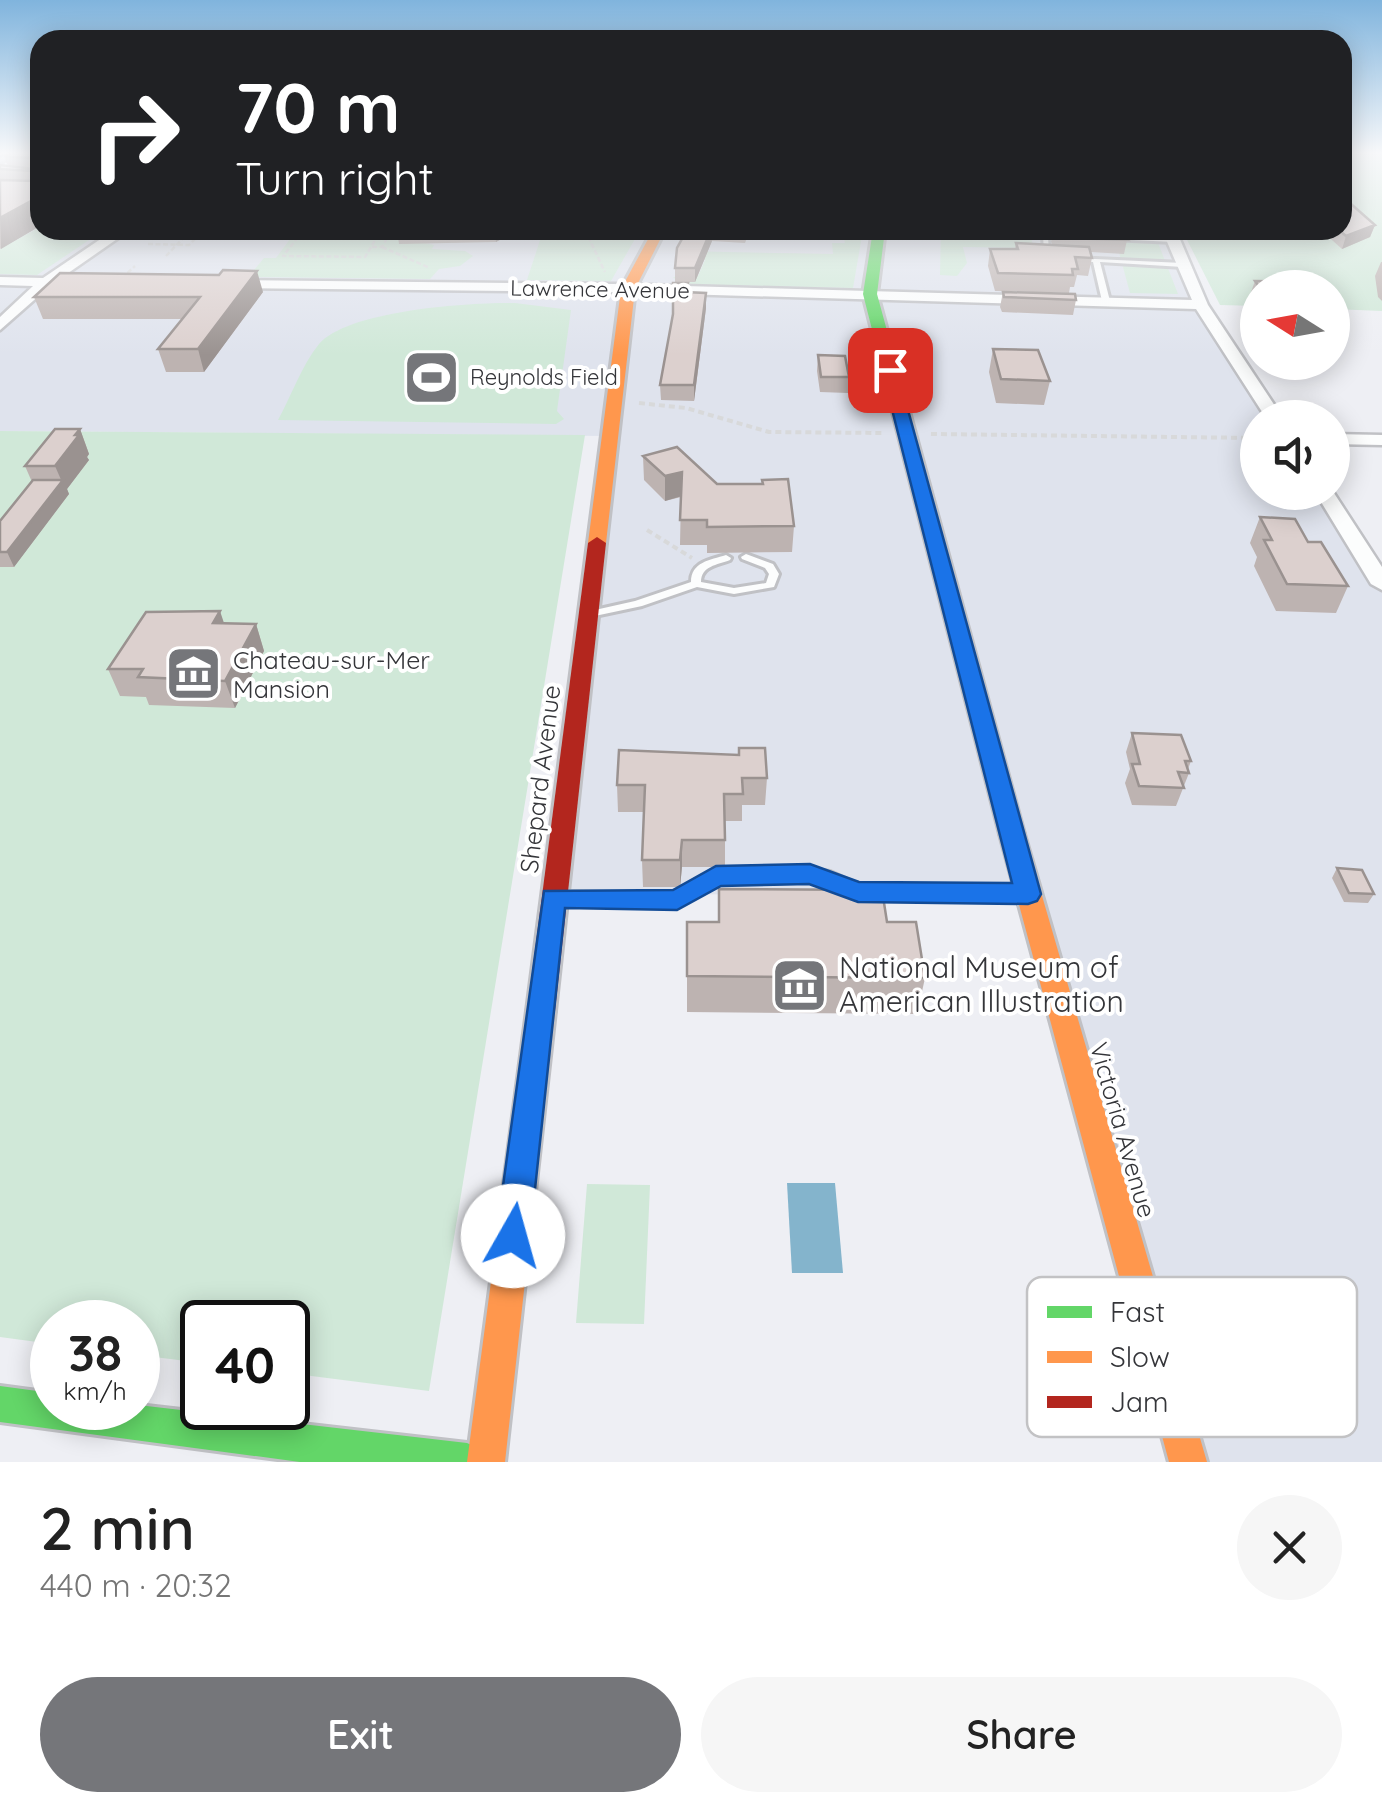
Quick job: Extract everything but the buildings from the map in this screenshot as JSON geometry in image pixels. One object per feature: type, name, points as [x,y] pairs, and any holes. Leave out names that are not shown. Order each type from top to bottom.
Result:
[{"type":"street","points":[[0,325],[46,282],[108,240]]},
{"type":"street","name":"Shepard Avenue","points":[[486,1462],[588,615],[621,288],[652,240]]},
{"type":"street","name":"Victoria Avenue","points":[[878,240],[870,294],[1028,894],[1136,1277]]},
{"type":"street","points":[[1174,240],[1200,305],[1263,400]]},
{"type":"street","points":[[0,281],[117,283]]},
{"type":"street","name":"Lawrence Avenue","points":[[217,284],[621,288],[1200,305]]},
{"type":"street","points":[[1350,439],[1382,440]]},
{"type":"street","points":[[1335,510],[1382,584]]},
{"type":"street","points":[[0,1404],[192,1431],[467,1462]]},
{"type":"street","name":"Victoria Avenue","points":[[1181,1437],[1188,1462]]},
{"type":"lane","points":[[1045,240],[1046,252],[1055,257],[1184,265]]},
{"type":"lane","points":[[1096,260],[1106,301]]},
{"type":"lane","points":[[696,584],[696,574],[702,566],[726,558]]},
{"type":"lane","points":[[588,615],[638,604],[696,584],[734,591],[770,584],[774,574],[769,566],[746,558]]},
{"type":"lane","points":[[553,898],[677,900],[716,876],[810,874],[858,892],[1028,894]]},
{"type":"path","points":[[166,256],[182,240]]},
{"type":"path","points":[[148,244],[189,245],[194,240]]},
{"type":"path","points":[[296,240],[284,256],[365,257],[376,240]]},
{"type":"path","points":[[382,247],[386,240]]},
{"type":"path","points":[[591,240],[621,288]]},
{"type":"path","points":[[372,246],[438,270]]},
{"type":"path","points":[[117,283],[134,266]]},
{"type":"path","points":[[632,401],[686,408],[769,432],[1240,438]]},
{"type":"path","points":[[647,530],[654,530],[702,566]]},
{"type":"shaded area","points":[[0,219],[30,219],[30,240],[1173,240],[1201,305],[1240,364],[1240,380],[1251,380],[1264,400],[1240,400],[1240,510],[1335,510],[1382,584],[1382,1462],[1188,1462],[1181,1437],[1357,1437],[1357,1277],[1136,1277],[1029,897],[553,893],[610,436],[0,431]]},
{"type":"green space","points":[[1352,219],[1382,219],[1382,311],[1350,310],[1350,270],[1240,270],[1240,306],[1220,305],[1187,240],[1352,240]]},
{"type":"green space","points":[[30,232],[30,240],[89,240],[37,275],[0,274],[0,249]]},
{"type":"green space","points":[[289,240],[412,240],[434,245],[432,249],[465,251],[473,256],[460,266],[439,269],[430,279],[248,277],[264,258],[276,258]]},
{"type":"green space","points":[[540,240],[634,240],[611,281],[527,280]]},
{"type":"green space","points":[[844,240],[861,240],[853,288],[681,284],[673,277],[698,276],[705,260],[675,258],[678,251],[833,254],[832,243],[845,243]]},
{"type":"green space","points":[[941,240],[1032,240],[1033,248],[963,247],[967,263],[957,276],[940,275]]},
{"type":"green space","points":[[1116,240],[1157,240],[1178,294],[1130,293]]},
{"type":"green space","name":"Reynolds Field","points":[[515,303],[571,310],[557,411],[564,419],[556,424],[278,420],[313,352],[334,332],[412,310]]},
{"type":"green space","points":[[0,431],[585,435],[429,1391],[310,1376],[310,1300],[180,1300],[180,1360],[160,1358],[160,1300],[30,1300],[30,1341],[0,1337]]},
{"type":"green space","points":[[587,1184],[650,1185],[644,1324],[576,1323]]},
{"type":"water","points":[[787,1183],[835,1183],[843,1273],[792,1273]]},
{"type":"traffic: fast","points":[[878,240],[870,294],[1012,834]]},
{"type":"traffic: fast","points":[[0,1404],[192,1431],[467,1462]]},
{"type":"traffic: slow","points":[[597,543],[628,289],[654,240]]},
{"type":"traffic: slow","points":[[1012,834],[1136,1277]]},
{"type":"traffic: slow","points":[[486,1462],[541,1011]]},
{"type":"traffic: slow","points":[[1181,1437],[1188,1462]]},
{"type":"traffic: jam","points":[[541,1011],[597,543]]},
{"type":"place","name":"Reynolds Field","points":[[431,377]]},
{"type":"place","name":"Chateau-sur-Mer Mansion","points":[[194,674]]},
{"type":"place","name":"National Museum of American Illustration","points":[[800,985]]},
{"type":"route","points":[[513,1236],[553,898],[677,900],[716,876],[810,874],[825,876],[858,892],[1028,894],[890,370]]}]
